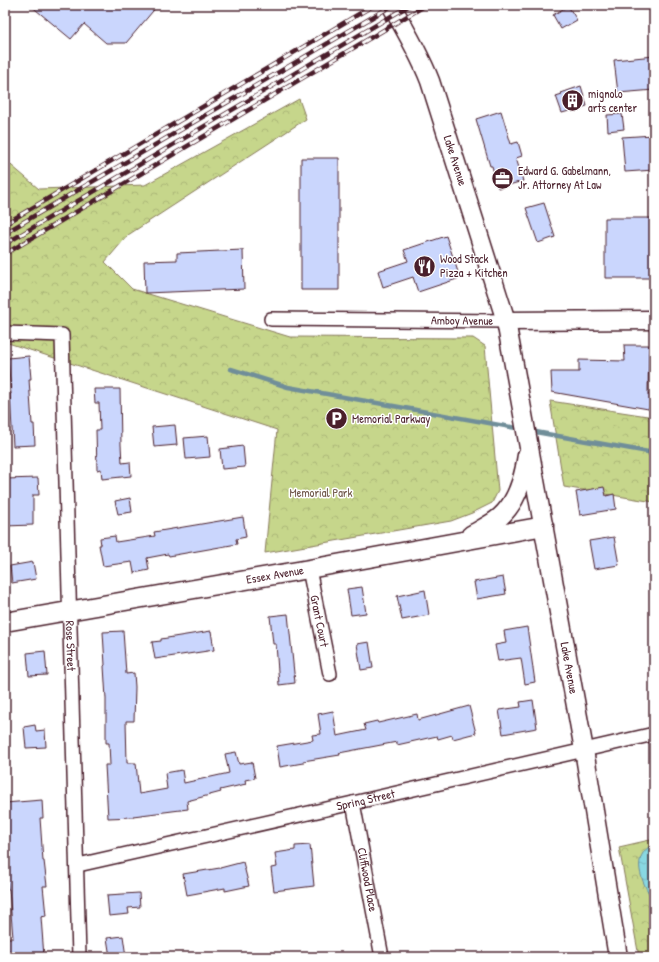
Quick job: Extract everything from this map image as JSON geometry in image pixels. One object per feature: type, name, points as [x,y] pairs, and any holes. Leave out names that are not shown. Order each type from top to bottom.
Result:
[{"type":"street","name":"Lake Avenue","points":[[390,5],[402,24],[425,68],[430,81],[506,321],[584,750],[618,957]]},
{"type":"street","name":"Amboy Avenue","points":[[271,319],[506,321],[654,320]]},
{"type":"street","name":"Rose Street","points":[[5,333],[62,336],[80,957]]},
{"type":"street","points":[[460,541],[493,522],[501,516],[511,503],[520,486],[526,464],[528,445]]},
{"type":"street","name":"Essex Avenue","points":[[5,622],[544,526]]},
{"type":"street","name":"Grant Court","points":[[309,569],[330,674]]},
{"type":"street","name":"Spring Street","points":[[78,865],[654,734]]},
{"type":"street","name":"Cliffwood Place","points":[[353,803],[382,957]]},
{"type":"green space","name":"Memorial Park","points":[[299,99],[306,119],[128,235],[105,262],[132,289],[290,337],[473,338],[485,346],[498,491],[492,503],[451,521],[265,553],[277,430],[5,342],[5,160],[39,189],[145,185]]},
{"type":"green space","points":[[550,401],[654,417],[654,502],[564,487]]},
{"type":"green space","points":[[654,839],[654,957],[639,957],[619,847]]},
{"type":"water","points":[[649,847],[654,849],[654,901],[643,881],[640,866],[640,859],[643,852]]},
{"type":"building","points":[[30,5],[158,5],[126,43],[106,43],[84,24],[71,39]]},
{"type":"building","points":[[568,6],[577,20],[561,29],[553,15]]},
{"type":"building","points":[[654,56],[654,90],[618,93],[614,60]]},
{"type":"building","name":"mignolo arts center","points":[[581,86],[587,106],[562,113],[556,96]]},
{"type":"building","points":[[501,111],[511,144],[518,142],[522,156],[516,158],[523,181],[498,188],[476,119]]},
{"type":"building","points":[[622,114],[624,129],[608,131],[607,115]]},
{"type":"building","points":[[654,135],[654,170],[625,172],[622,137]]},
{"type":"building","points":[[301,158],[339,158],[339,290],[301,290]]},
{"type":"building","points":[[544,203],[555,237],[538,243],[526,208]]},
{"type":"building","points":[[605,218],[654,218],[654,278],[605,278]]},
{"type":"building","name":"Wood Stack Pizza + Kitchen","points":[[446,236],[460,278],[418,292],[413,277],[383,287],[378,271],[408,261],[404,250]]},
{"type":"building","points":[[243,250],[244,289],[145,293],[144,261],[177,260],[177,253]]},
{"type":"building","points":[[624,345],[649,345],[648,395],[654,394],[654,410],[552,392],[551,372],[579,372],[579,360],[625,361]]},
{"type":"building","points":[[29,356],[32,424],[34,424],[35,445],[13,446],[8,358]]},
{"type":"building","points":[[94,389],[120,389],[122,463],[130,462],[131,476],[102,479],[101,469],[97,470],[96,430],[100,430],[99,403],[95,403]]},
{"type":"building","points":[[175,425],[177,445],[154,447],[152,427]]},
{"type":"building","points":[[208,436],[210,457],[186,459],[184,438]]},
{"type":"building","points":[[243,446],[245,467],[222,469],[220,449]]},
{"type":"building","points":[[38,478],[39,495],[33,495],[33,525],[5,526],[5,479]]},
{"type":"building","points":[[604,487],[606,496],[614,494],[616,509],[580,515],[576,492]]},
{"type":"building","points":[[130,498],[132,512],[118,514],[115,501]]},
{"type":"building","points":[[243,517],[246,537],[236,539],[237,544],[169,556],[168,554],[147,558],[149,570],[134,573],[132,562],[103,566],[99,545],[101,545],[100,538],[115,536],[116,542],[155,536],[154,532]]},
{"type":"building","points":[[614,537],[619,565],[594,569],[589,541]]},
{"type":"building","points":[[33,562],[36,579],[12,583],[10,566]]},
{"type":"building","points":[[503,577],[506,594],[477,599],[474,582]]},
{"type":"building","points":[[362,587],[366,613],[351,615],[347,589]]},
{"type":"building","points":[[425,590],[429,615],[402,620],[397,596]]},
{"type":"building","points":[[288,614],[295,683],[279,685],[276,644],[273,644],[270,616]]},
{"type":"building","points":[[527,627],[535,682],[525,684],[521,658],[498,661],[495,645],[506,643],[504,631]]},
{"type":"building","points":[[123,631],[126,674],[134,673],[135,687],[134,721],[126,721],[127,763],[136,763],[139,794],[167,789],[165,773],[182,770],[184,783],[229,773],[225,754],[236,752],[239,764],[252,762],[255,778],[245,780],[246,784],[220,790],[221,792],[187,801],[188,809],[133,817],[108,818],[105,765],[110,765],[109,743],[106,743],[103,632]]},
{"type":"building","points":[[211,631],[214,650],[155,659],[152,642],[161,641],[161,639]]},
{"type":"building","points":[[369,642],[373,668],[361,670],[357,644]]},
{"type":"building","points":[[45,651],[47,675],[29,676],[27,653]]},
{"type":"building","points":[[533,700],[537,728],[503,734],[499,710],[521,707],[520,702]]},
{"type":"building","points":[[469,706],[476,733],[453,739],[452,735],[438,739],[437,736],[397,745],[397,742],[339,753],[340,755],[303,761],[303,763],[280,767],[277,746],[313,740],[312,735],[321,734],[318,714],[333,711],[337,736],[366,730],[364,724],[377,721],[378,723],[417,714],[418,720]]},
{"type":"building","points":[[35,725],[36,731],[45,730],[46,747],[26,748],[24,727]]},
{"type":"building","points":[[42,800],[43,818],[40,818],[43,861],[47,886],[43,886],[46,916],[41,917],[44,957],[9,957],[9,950],[5,950],[5,938],[13,938],[5,860],[5,803]]},
{"type":"building","points":[[310,845],[314,886],[274,891],[271,868],[277,867],[275,853],[295,850],[295,846]]},
{"type":"building","points":[[243,862],[249,886],[225,891],[225,888],[187,895],[183,874],[220,868]]},
{"type":"building","points":[[139,893],[140,907],[128,908],[129,914],[109,916],[107,895]]},
{"type":"building","points":[[123,936],[126,957],[110,957],[107,938]]},
{"type":"waterway","points":[[231,369],[288,387],[522,429]]},
{"type":"waterway","points":[[530,431],[654,453]]},
{"type":"railway","points":[[5,224],[374,5]]},
{"type":"railway","points":[[5,233],[393,5]]},
{"type":"railway","points":[[5,244],[410,5]]},
{"type":"railway","points":[[5,254],[426,5]]},
{"type":"place","name":"mignolo arts center","points":[[572,101]]},
{"type":"place","name":"Edward G. Gabelmann, Jr. Attorney At Law","points":[[503,178]]},
{"type":"place","name":"Wood Stack Pizza + Kitchen","points":[[425,266]]},
{"type":"place","name":"Memorial Parkway","points":[[337,419]]}]
